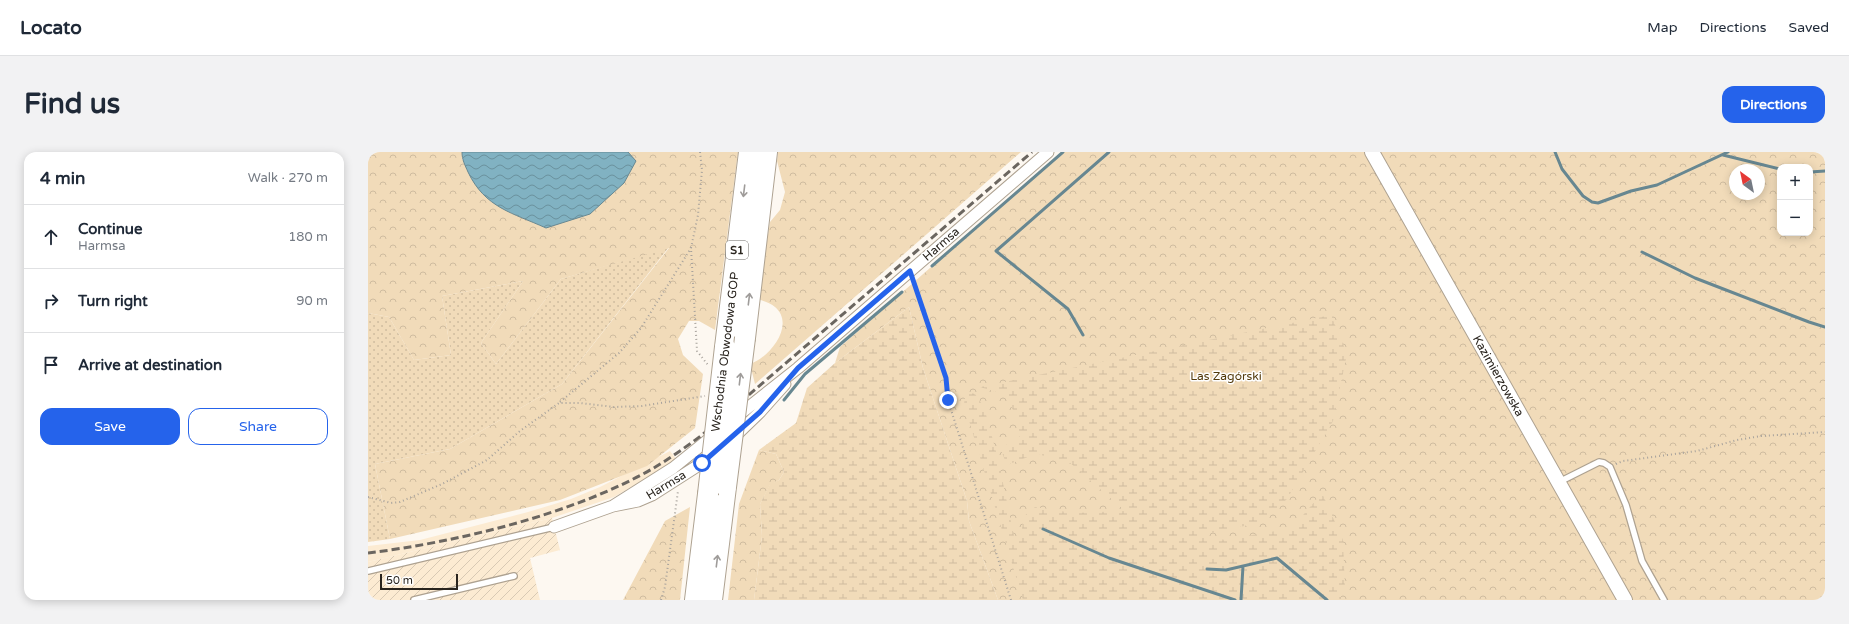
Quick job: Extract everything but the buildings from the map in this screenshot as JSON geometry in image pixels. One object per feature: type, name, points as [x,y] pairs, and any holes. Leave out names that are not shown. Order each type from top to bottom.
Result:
[{"type":"highway","name":"Wschodnia Obwodowa GOP","points":[[712,600],[725,347],[749,152]]},
{"type":"highway","name":"Wschodnia Obwodowa GOP","points":[[695,600],[745,338],[767,152]]},
{"type":"street","name":"Harmsa","points":[[613,506],[690,456],[757,399],[798,368],[1048,152]]},
{"type":"street","name":"Kazimierzowska","points":[[1372,152],[1625,600]]},
{"type":"street","name":"Harmsa","points":[[554,527],[613,506],[638,501],[652,495],[679,478],[702,463],[739,432],[760,412],[798,368]]},
{"type":"lane","points":[[1559,482],[1599,462],[1610,467],[1626,505],[1642,561],[1664,600]]},
{"type":"lane","points":[[368,571],[554,527]]},
{"type":"lane","points":[[414,600],[514,576]]},
{"type":"path","points":[[700,152],[702,170],[698,215],[691,248],[697,351],[709,367]]},
{"type":"path","points":[[368,497],[391,503],[400,502],[442,484],[487,460],[520,431],[559,403],[619,353],[641,328],[691,248]]},
{"type":"path","points":[[910,271],[946,378],[948,400],[1011,600]]},
{"type":"path","points":[[559,403],[580,402],[614,407],[642,406],[703,396]]},
{"type":"path","points":[[1610,467],[1623,462],[1697,451],[1737,440],[1761,436],[1825,432]]},
{"type":"path","points":[[661,600],[664,588],[679,478]]},
{"type":"shaded area","points":[[670,451],[677,460],[614,497],[552,518],[368,562],[368,546],[420,540],[528,512],[571,499],[600,487]]},
{"type":"shaded area","points":[[552,518],[560,550],[530,558],[540,600],[368,600],[368,562]]},
{"type":"green space","points":[[368,152],[462,152],[462,160],[636,161],[628,152],[738,152],[715,330],[699,321],[689,321],[678,339],[683,355],[703,374],[695,428],[647,466],[560,500],[390,539],[375,464],[450,449],[562,384],[669,248],[561,279],[496,364],[481,343],[523,281],[442,296],[451,355],[414,360],[389,317],[368,313]]},
{"type":"green space","points":[[778,152],[1021,152],[755,384],[750,364],[757,361],[772,348],[778,340],[783,323],[781,314],[775,307],[758,299],[770,222],[780,210],[785,192],[777,161]]},
{"type":"green space","name":"Las Zagórski","points":[[1062,152],[1365,152],[1617,600],[998,600],[969,521],[967,501],[923,368],[909,307],[835,363],[840,347]]},
{"type":"green space","points":[[1380,152],[1825,152],[1825,600],[1632,600]]},
{"type":"green space","points":[[669,247],[562,384],[450,449],[375,464],[390,539],[368,542],[368,313],[389,317],[414,360],[451,355],[442,296],[523,281],[481,343],[496,364],[561,279]]},
{"type":"green space","points":[[909,307],[923,368],[967,501],[969,521],[998,600],[754,600],[762,536],[760,504],[770,484],[779,480],[784,472],[776,454],[759,450],[796,423],[807,388],[835,363]]},
{"type":"green space","points":[[1331,315],[1347,354],[1333,421],[1287,499],[1263,522],[1202,535],[1225,540],[1292,528],[1322,493],[1343,540],[1345,589],[1339,600],[1023,600],[964,404],[965,397],[968,392],[975,394],[984,407],[998,459],[1015,541],[1022,530],[1023,517],[1035,507],[1073,513],[1125,511],[1068,461],[1036,454],[1007,465],[1000,448],[1020,438],[1018,421],[1006,395],[980,387]]},
{"type":"green space","points":[[759,450],[776,454],[784,472],[779,480],[770,485],[760,504],[762,536],[754,600],[728,600],[739,504]]},
{"type":"green space","points":[[690,507],[680,600],[623,600],[665,521]]},
{"type":"water","points":[[462,152],[628,152],[636,161],[624,183],[590,214],[546,228],[511,213],[491,202],[475,184],[468,172],[463,160]]},
{"type":"waterway","points":[[932,266],[1063,152]]},
{"type":"waterway","points":[[1083,335],[1068,309],[996,251],[1109,152]]},
{"type":"waterway","points":[[1555,152],[1562,169],[1583,196],[1592,202],[1598,203],[1631,191],[1657,185],[1728,152]]},
{"type":"waterway","points":[[1723,155],[1777,168]]},
{"type":"waterway","points":[[1813,172],[1825,171]]},
{"type":"waterway","points":[[1642,252],[1695,278],[1825,327]]},
{"type":"waterway","points":[[784,400],[805,374],[902,292]]},
{"type":"waterway","points":[[1043,529],[1109,558],[1235,600]]},
{"type":"waterway","points":[[1207,569],[1226,570],[1277,558],[1327,600]]},
{"type":"waterway","points":[[1241,600],[1243,566]]},
{"type":"railway","points":[[368,553],[439,542],[514,524],[587,500],[652,469],[702,435],[1032,152]]},
{"type":"route","points":[[702,463],[760,412],[798,368],[910,271],[946,378],[948,400]]}]
